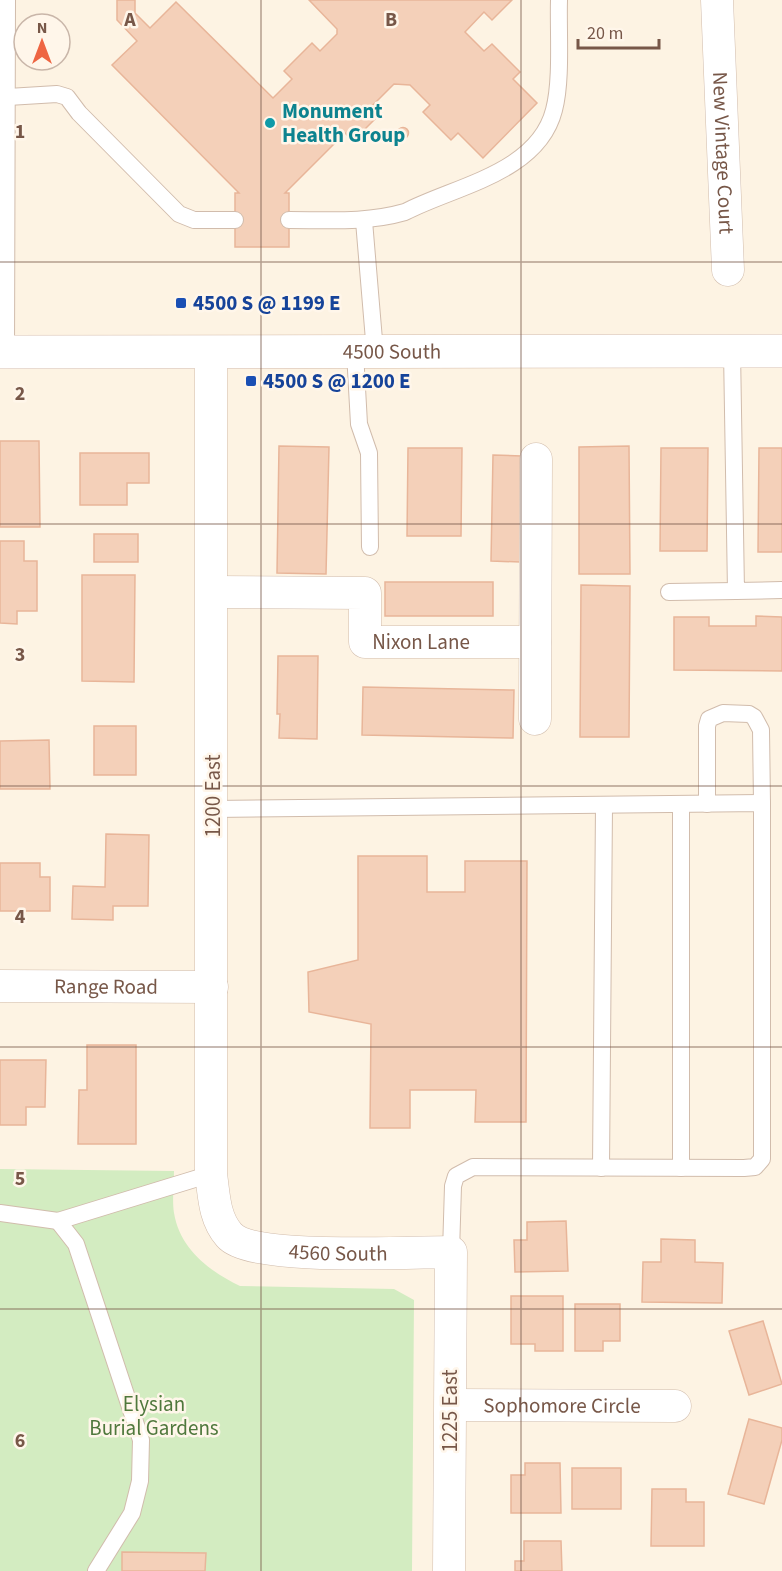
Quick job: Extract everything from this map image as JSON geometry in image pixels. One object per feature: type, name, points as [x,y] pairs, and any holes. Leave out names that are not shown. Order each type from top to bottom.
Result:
[{"type":"main road","name":"4500 South","points":[[3,352],[782,351]]},
{"type":"street","name":"New Vintage Court","points":[[717,0],[728,270]]},
{"type":"street","name":"1200 East","points":[[211,352],[213,809],[211,1174],[216,1212],[230,1236]]},
{"type":"street","points":[[535,718],[536,459]]},
{"type":"street","name":"Nixon Lane","points":[[212,592],[365,593],[365,642],[535,642]]},
{"type":"street","name":"Range Road","points":[[0,986],[212,987]]},
{"type":"street","name":"4560 South","points":[[230,1236],[253,1247],[283,1251],[451,1251]]},
{"type":"street","name":"1225 East","points":[[449,1571],[451,1251]]},
{"type":"street","name":"Sophomore Circle","points":[[451,1405],[675,1406]]},
{"type":"lane","points":[[3,352],[8,97],[7,0]]},
{"type":"lane","points":[[289,220],[364,221],[405,212],[514,164],[529,151],[547,126],[554,111],[559,0]]},
{"type":"lane","points":[[8,97],[57,94],[67,97],[79,113],[179,214],[194,220],[235,220]]},
{"type":"lane","points":[[364,221],[365,352],[359,424],[369,453],[370,547]]},
{"type":"lane","points":[[732,351],[736,591]]},
{"type":"lane","points":[[669,592],[782,590]]},
{"type":"lane","points":[[451,1251],[453,1186],[456,1176],[473,1167],[755,1167],[762,1159],[761,730],[759,723],[749,714],[723,713],[709,719],[707,726],[707,804]]},
{"type":"lane","points":[[213,809],[762,803]]},
{"type":"lane","points":[[681,804],[681,1168]]},
{"type":"lane","points":[[601,1168],[604,806]]},
{"type":"lane","points":[[0,1214],[17,1214],[58,1221],[211,1174]]},
{"type":"lane","points":[[58,1221],[76,1244],[141,1440],[140,1481],[132,1514],[96,1571]]},
{"type":"green space","name":"Elysian Burial Gardens","points":[[0,1169],[174,1171],[174,1213],[182,1237],[189,1248],[207,1266],[240,1286],[394,1289],[414,1300],[412,1571],[0,1571]]},
{"type":"building","name":"Monument Health Group","points":[[117,0],[135,0],[135,13],[150,28],[176,2],[273,98],[292,79],[284,71],[312,43],[320,51],[337,34],[337,29],[309,0],[512,0],[492,20],[484,12],[465,32],[484,51],[492,44],[520,72],[513,79],[537,103],[483,158],[458,133],[451,140],[423,112],[430,105],[410,85],[394,84],[373,105],[381,113],[353,141],[345,133],[285,193],[289,193],[289,247],[235,247],[235,193],[239,193],[112,65],[137,41],[117,20]]},
{"type":"building","points":[[403,127],[409,133],[403,139],[397,133]]},
{"type":"building","points":[[0,441],[39,441],[40,527],[0,527]]},
{"type":"building","points":[[279,446],[329,447],[326,574],[277,573]]},
{"type":"building","points":[[629,446],[630,574],[579,574],[579,447]]},
{"type":"building","points":[[408,448],[462,448],[461,536],[407,536]]},
{"type":"building","points":[[661,448],[708,448],[707,551],[660,551]]},
{"type":"building","points":[[759,448],[782,448],[782,552],[758,552]]},
{"type":"building","points":[[80,453],[149,453],[149,483],[127,483],[127,505],[80,505]]},
{"type":"building","points":[[493,455],[521,456],[520,562],[491,561]]},
{"type":"building","points":[[94,534],[138,534],[138,562],[94,562]]},
{"type":"building","points":[[0,541],[24,541],[24,561],[37,561],[37,611],[17,611],[17,624],[0,623]]},
{"type":"building","points":[[82,575],[135,575],[134,682],[82,681]]},
{"type":"building","points":[[385,582],[493,582],[493,616],[385,616]]},
{"type":"building","points":[[581,585],[630,586],[629,737],[580,737]]},
{"type":"building","points":[[756,616],[782,617],[782,671],[674,670],[674,617],[709,617],[709,626],[756,626]]},
{"type":"building","points":[[278,656],[318,656],[317,739],[279,738]]},
{"type":"building","points":[[363,687],[514,690],[513,738],[362,735]]},
{"type":"building","points":[[94,726],[136,726],[136,775],[94,775]]},
{"type":"building","points":[[49,740],[50,789],[0,789],[0,741]]},
{"type":"building","points":[[106,834],[149,835],[148,906],[113,906],[113,920],[72,919],[73,886],[105,887]]},
{"type":"building","points":[[358,856],[427,856],[427,892],[465,892],[465,861],[527,861],[526,1122],[475,1122],[476,1090],[410,1090],[410,1128],[370,1128],[371,1024],[309,1012],[308,972],[358,960]]},
{"type":"building","points":[[0,863],[40,863],[40,877],[50,877],[50,911],[0,911]]},
{"type":"building","points":[[87,1045],[136,1045],[136,1144],[78,1144],[79,1090],[87,1090]]},
{"type":"building","points":[[0,1060],[46,1060],[45,1107],[26,1107],[26,1125],[0,1125]]},
{"type":"building","points":[[566,1221],[568,1271],[515,1272],[514,1240],[527,1240],[527,1222]]},
{"type":"building","points":[[661,1239],[695,1240],[695,1262],[723,1263],[722,1303],[642,1302],[643,1262],[661,1262]]},
{"type":"building","points":[[511,1296],[563,1296],[563,1351],[535,1351],[535,1344],[511,1344]]},
{"type":"building","points":[[575,1304],[620,1304],[620,1341],[603,1341],[603,1351],[575,1351]]},
{"type":"building","points":[[763,1321],[782,1384],[749,1395],[729,1331]]},
{"type":"building","points":[[749,1419],[782,1428],[782,1440],[764,1504],[728,1494]]},
{"type":"building","points":[[525,1463],[560,1463],[561,1513],[511,1513],[511,1475],[525,1475]]},
{"type":"building","points":[[572,1468],[621,1468],[621,1509],[572,1509]]},
{"type":"building","points":[[652,1489],[686,1489],[686,1502],[704,1502],[704,1546],[651,1546]]},
{"type":"building","points":[[524,1541],[561,1541],[562,1571],[515,1571],[515,1561],[524,1561]]},
{"type":"building","points":[[122,1552],[206,1553],[205,1571],[122,1571]]},
{"type":"place","name":"Monument Health Group","points":[[270,123]]},
{"type":"place","name":"4500 S @ 1199 E","points":[[181,303]]},
{"type":"place","name":"4500 S @ 1200 E","points":[[251,381]]}]
